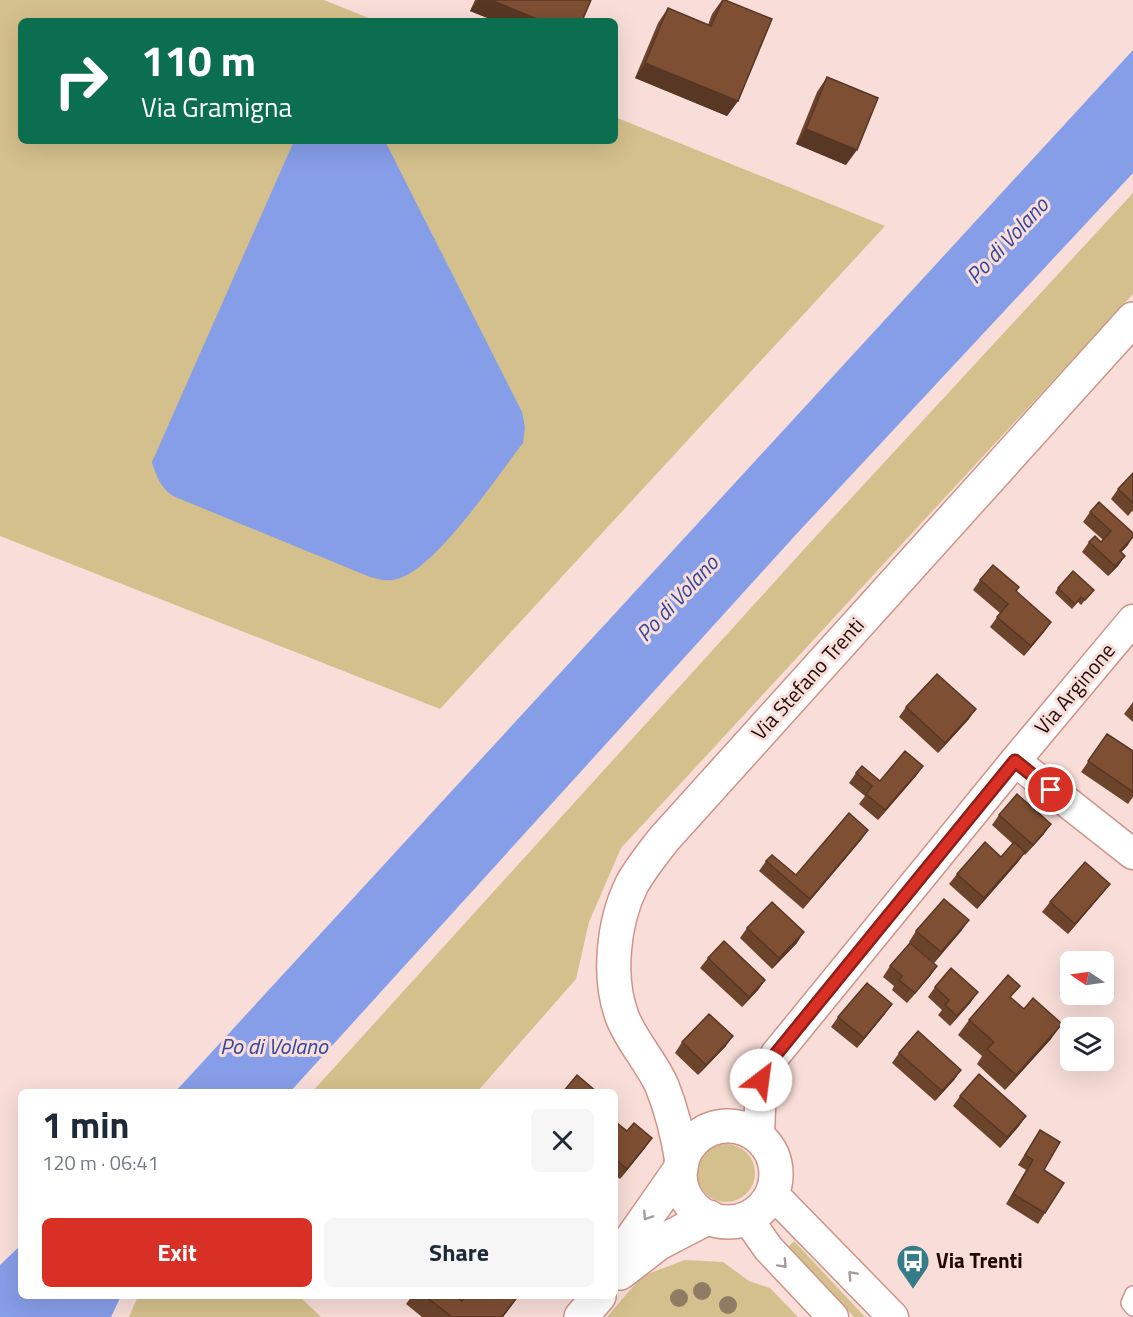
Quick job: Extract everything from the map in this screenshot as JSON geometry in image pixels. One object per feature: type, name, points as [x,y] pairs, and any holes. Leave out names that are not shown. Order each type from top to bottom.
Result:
[{"type":"main road","name":"Via Stefano Trenti","points":[[709,1217],[701,1213],[688,1198],[676,1127],[661,1085],[623,1018],[615,979],[616,939],[624,906],[642,869],[664,839],[1133,319]]},
{"type":"main road","name":"Via Stefano Trenti","points":[[661,1085],[718,1127],[735,1126],[759,1137]]},
{"type":"main road","points":[[618,1265],[630,1242],[682,1165],[689,1146],[696,1138],[718,1127]]},
{"type":"main road","points":[[618,1276],[659,1243],[709,1217],[724,1221],[747,1218],[762,1207],[772,1192],[776,1180],[773,1157],[759,1137]]},
{"type":"main road","points":[[582,1317],[597,1299]]},
{"type":"street","name":"Via Arginone","points":[[759,1137],[761,1080],[771,1061],[1133,620]]},
{"type":"street","points":[[1015,761],[1133,854]]},
{"type":"street","points":[[772,1192],[893,1317]]},
{"type":"street","points":[[747,1218],[768,1248],[833,1317]]},
{"type":"lane","points":[[1133,1294],[1129,1303],[1133,1308]]},
{"type":"shaded area","points":[[0,0],[324,0],[369,18],[18,18],[18,144],[618,144],[618,118],[885,226],[440,709],[0,536]]},
{"type":"shaded area","points":[[1133,193],[1133,294],[621,848],[589,922],[576,979],[480,1089],[315,1089],[807,546]]},
{"type":"shaded area","points":[[720,1144],[732,1144],[747,1152],[755,1167],[755,1179],[747,1194],[732,1202],[720,1202],[705,1194],[697,1179],[697,1167],[705,1152]]},
{"type":"shaded area","points":[[794,1241],[865,1317],[854,1317],[788,1247]]},
{"type":"shaded area","points":[[685,1260],[723,1262],[749,1281],[770,1288],[798,1317],[607,1317],[642,1276]]},
{"type":"shaded area","points":[[137,1299],[302,1299],[321,1317],[129,1317]]},
{"type":"water","name":"Po di Volano","points":[[1133,50],[1133,173],[802,528],[293,1089],[178,1089]]},
{"type":"water","points":[[293,144],[387,144],[522,412],[525,427],[523,443],[465,520],[447,540],[413,572],[393,580],[370,577],[173,496],[160,481],[152,462]]},
{"type":"water","points":[[18,1248],[18,1299],[120,1299],[111,1317],[0,1317],[0,1265]]},
{"type":"building","points":[[491,0],[591,0],[583,18],[535,18]]},
{"type":"building","points":[[723,0],[772,19],[738,101],[645,63],[668,8],[711,26]]},
{"type":"building","points":[[827,77],[878,98],[857,150],[806,129]]},
{"type":"building","points":[[1133,473],[1133,503],[1118,489]]},
{"type":"building","points":[[1099,502],[1133,533],[1133,537],[1120,551],[1125,556],[1115,566],[1089,542],[1095,536],[1101,542],[1111,531],[1090,512]]},
{"type":"building","points":[[993,565],[1019,587],[1016,591],[1051,622],[1031,646],[997,617],[1008,604],[980,580]]},
{"type":"building","points":[[1073,571],[1094,590],[1085,600],[1081,597],[1075,604],[1058,588]]},
{"type":"building","points":[[937,674],[976,709],[945,743],[906,707]]},
{"type":"building","points":[[1107,734],[1133,751],[1133,792],[1088,761]]},
{"type":"building","points":[[905,751],[923,766],[885,810],[866,794],[872,786],[856,773],[862,766],[880,781]]},
{"type":"building","points":[[1017,794],[1051,824],[1033,845],[999,815]]},
{"type":"building","points":[[849,813],[868,830],[810,899],[766,861],[772,855],[796,875]]},
{"type":"building","points":[[985,842],[1001,857],[1014,842],[1025,852],[984,898],[957,874]]},
{"type":"building","points":[[1085,862],[1110,884],[1075,924],[1050,902]]},
{"type":"building","points":[[944,899],[969,920],[941,952],[916,931]]},
{"type":"building","points":[[772,902],[804,932],[779,958],[747,928]]},
{"type":"building","points":[[724,941],[765,980],[749,997],[708,958]]},
{"type":"building","points":[[910,943],[937,966],[915,993],[899,980],[902,976],[890,966]]},
{"type":"building","points":[[951,968],[978,992],[957,1016],[945,1005],[949,1000],[935,987]]},
{"type":"building","points":[[1008,975],[1020,986],[1010,997],[1024,1009],[1033,998],[1060,1022],[1060,1026],[1016,1075],[987,1049],[994,1042],[969,1020]]},
{"type":"building","points":[[867,983],[892,1004],[864,1038],[838,1017]]},
{"type":"building","points":[[709,1014],[733,1036],[706,1065],[682,1042]]},
{"type":"building","points":[[918,1031],[961,1070],[942,1091],[899,1053]]},
{"type":"building","points":[[979,1074],[1026,1116],[1007,1137],[960,1096]]},
{"type":"building","points":[[577,1075],[593,1089],[565,1089]]},
{"type":"building","points":[[634,1123],[652,1138],[627,1169],[618,1162],[618,1124],[627,1131]]},
{"type":"building","points":[[1040,1130],[1060,1142],[1044,1170],[1064,1183],[1045,1213],[1013,1194],[1033,1160],[1025,1155]]},
{"type":"building","points":[[429,1299],[460,1299],[462,1301],[463,1299],[516,1299],[502,1317],[452,1317]]},
{"type":"place","name":"Via Trenti","points":[[913,1290]]},
{"type":"route","points":[[761,1080],[776,1054],[1015,761],[1051,790]]}]
